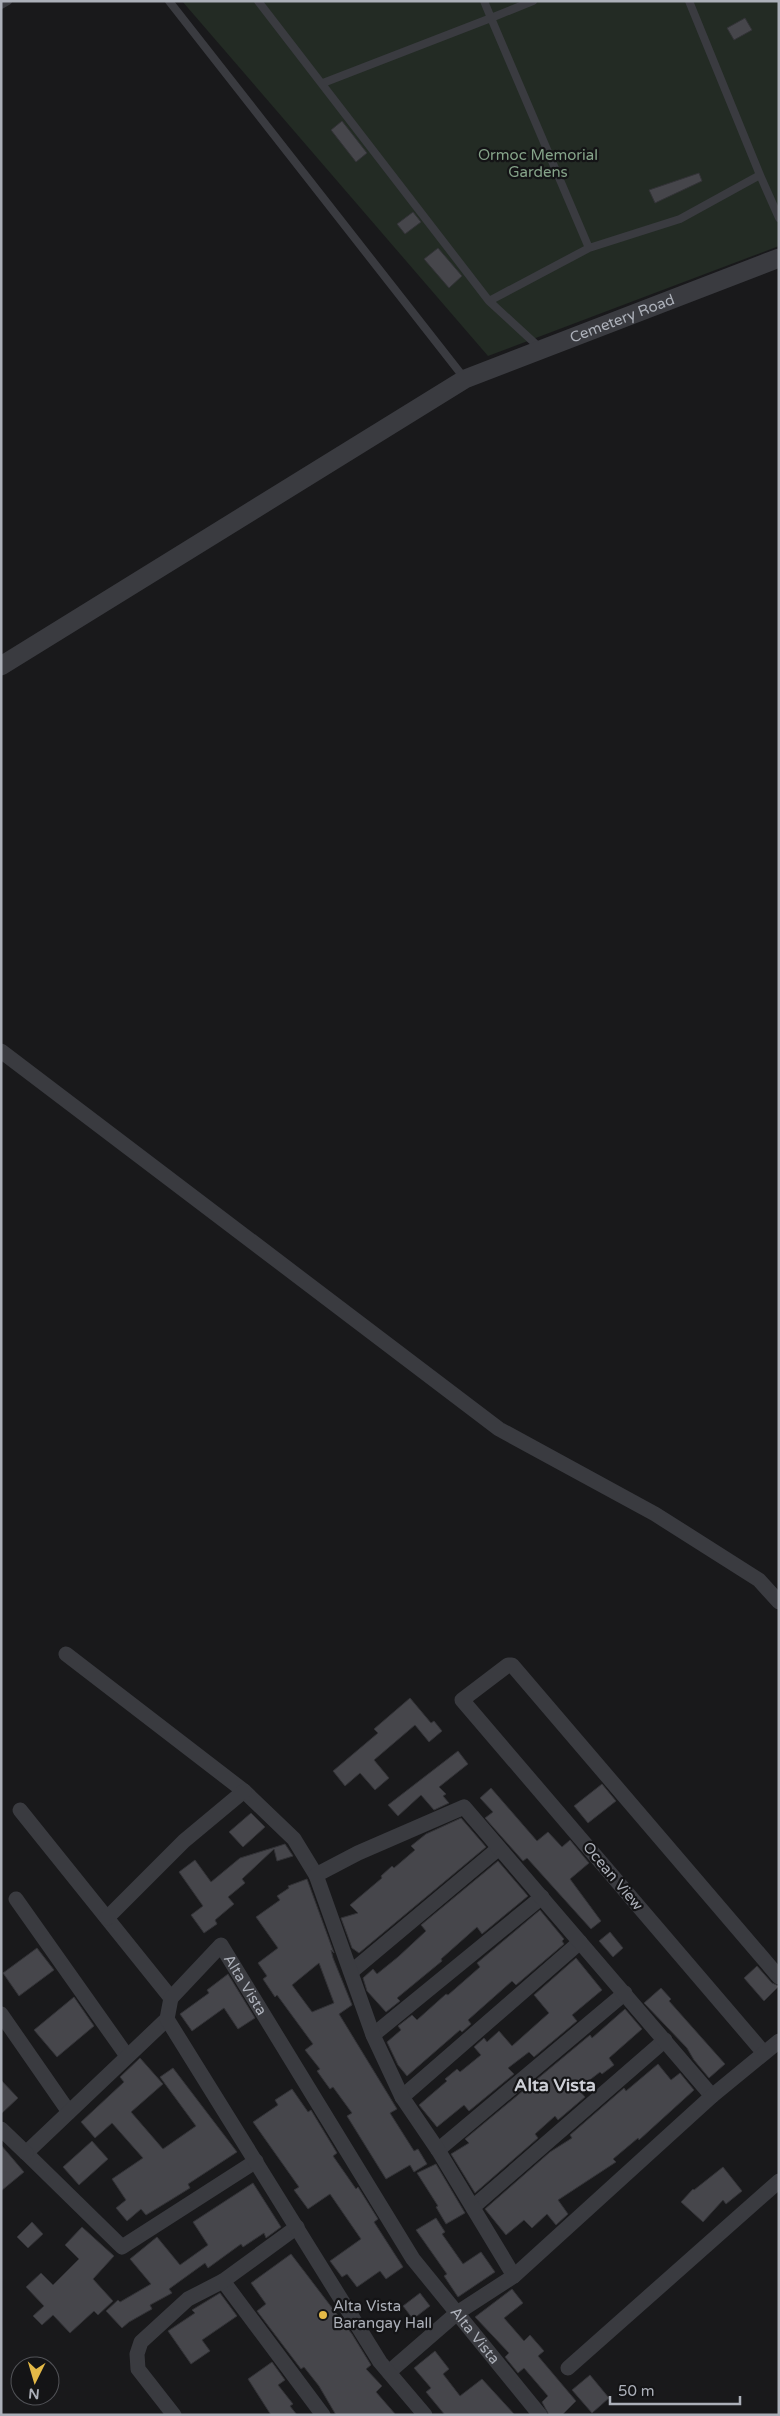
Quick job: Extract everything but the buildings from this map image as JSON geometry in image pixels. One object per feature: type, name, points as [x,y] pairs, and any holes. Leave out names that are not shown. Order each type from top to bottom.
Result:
[{"type":"street","name":"Cemetery Road","points":[[1,666],[465,379],[779,258]]},
{"type":"street","points":[[1,1051],[499,1429],[655,1514],[759,1580],[779,1602]]},
{"type":"street","points":[[66,1654],[244,1791],[294,1839],[316,1875],[373,2035],[402,2097],[438,2150],[514,2276]]},
{"type":"street","name":"Ocean View","points":[[764,2053],[462,1700],[508,1665],[512,1665],[779,1976]]},
{"type":"street","points":[[107,1918],[184,1841],[244,1791]]},
{"type":"street","points":[[316,1875],[358,1853],[464,1807],[712,2096]]},
{"type":"street","points":[[20,1810],[171,1998],[167,2019],[26,2153]]},
{"type":"street","points":[[351,1972],[499,1848]]},
{"type":"street","points":[[373,2035],[542,1897]]},
{"type":"street","points":[[16,1899],[128,2056]]},
{"type":"street","points":[[402,2097],[580,1942]]},
{"type":"street","name":"Alta Vista","points":[[171,1998],[221,1945],[413,2259],[540,2415]]},
{"type":"street","points":[[438,2150],[625,1993]]},
{"type":"street","points":[[1,2014],[69,2112]]},
{"type":"street","points":[[167,2019],[380,2362],[426,2415]]},
{"type":"street","points":[[473,2207],[665,2040]]},
{"type":"street","points":[[389,2372],[457,2314],[514,2276],[712,2096],[779,2040]]},
{"type":"street","points":[[1,2129],[122,2247],[256,2162]]},
{"type":"street","points":[[568,2368],[779,2181]]},
{"type":"street","points":[[174,2415],[138,2369],[137,2354],[141,2342],[188,2299],[223,2281],[297,2227]]},
{"type":"street","points":[[223,2281],[323,2415]]},
{"type":"lane","points":[[1,5],[8,1]]},
{"type":"lane","points":[[170,1],[465,379]]},
{"type":"lane","points":[[258,1],[489,301],[541,349]]},
{"type":"lane","points":[[484,1],[589,248]]},
{"type":"lane","points":[[322,83],[533,1]]},
{"type":"lane","points":[[689,1],[779,218]]},
{"type":"lane","points":[[489,301],[589,248],[680,219],[760,175]]},
{"type":"green space","name":"Ormoc Memorial Gardens","points":[[182,1],[779,1],[779,246],[488,356]]},
{"type":"place","name":"Alta Vista Barangay Hall","points":[[323,2315]]},
{"type":"district","name":"Alta Vista","points":[[555,2085]]}]
